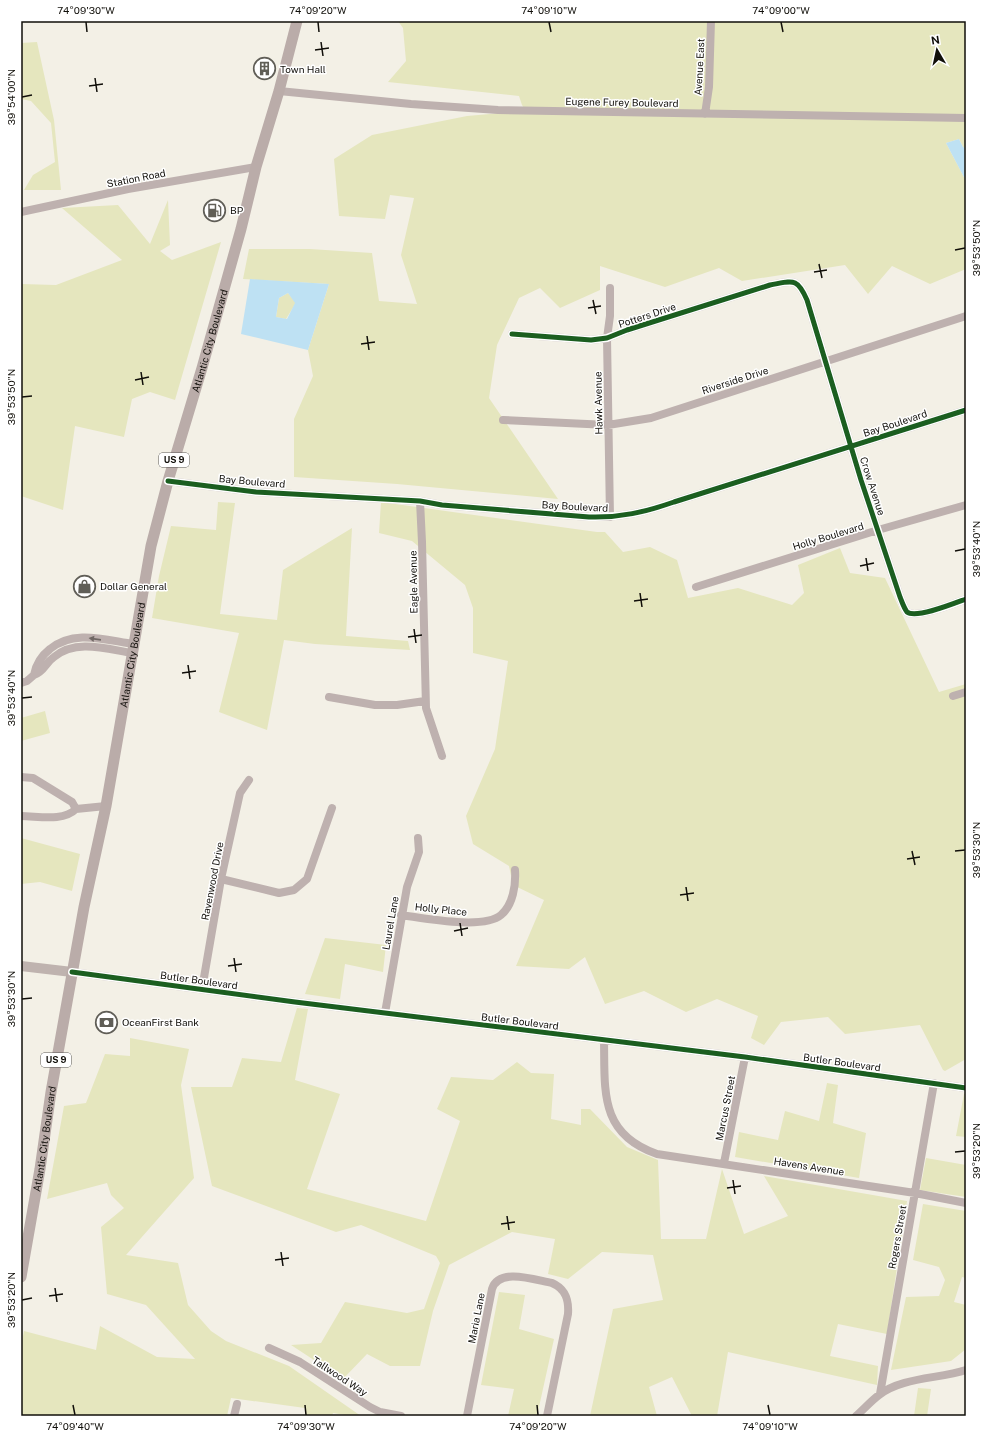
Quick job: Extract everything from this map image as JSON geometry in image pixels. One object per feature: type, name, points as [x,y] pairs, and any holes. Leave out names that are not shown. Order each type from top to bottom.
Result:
[{"type":"highway","name":"Atlantic City Boulevard","points":[[21,1277],[72,972],[84,907],[106,806],[150,546],[237,244],[256,167],[279,91],[297,21]]},
{"type":"main road","points":[[21,966],[72,972]]},
{"type":"street","name":"Avenue East","points":[[705,114],[708,87],[711,21]]},
{"type":"street","name":"Eugene Furey Boulevard","points":[[279,91],[411,104],[490,109],[966,118]]},
{"type":"street","name":"Station Road","points":[[21,212],[128,189],[256,167]]},
{"type":"street","name":"Potters Drive","points":[[512,334],[591,340],[607,338],[642,325],[784,283]]},
{"type":"street","name":"Crow Avenue","points":[[784,283],[796,283],[802,287],[807,300],[851,447],[900,597],[906,610],[911,614],[930,611],[966,599]]},
{"type":"street","name":"Hawk Avenue","points":[[610,288],[610,316],[607,338],[610,518]]},
{"type":"street","name":"Riverside Drive","points":[[503,420],[608,425],[651,418],[966,316]]},
{"type":"street","name":"Bay Boulevard","points":[[168,481],[256,492],[420,500],[457,506],[610,518],[649,511],[966,410]]},
{"type":"street","name":"Eagle Avenue","points":[[420,500],[425,701],[428,718],[442,756]]},
{"type":"street","name":"Holly Boulevard","points":[[696,587],[878,530],[966,505]]},
{"type":"street","points":[[21,683],[28,681],[34,675],[41,673],[52,657],[68,648],[78,646],[133,648]]},
{"type":"street","points":[[953,696],[966,692]]},
{"type":"street","points":[[329,697],[375,705],[397,705],[425,701]]},
{"type":"street","points":[[21,777],[32,778],[72,802],[76,809]]},
{"type":"street","name":"Ravenwood Drive","points":[[202,989],[221,879],[240,793],[249,780]]},
{"type":"street","points":[[21,816],[65,816],[76,809],[106,806]]},
{"type":"street","points":[[221,879],[279,893],[294,890],[307,880],[332,808]]},
{"type":"street","name":"Laurel Lane","points":[[385,1013],[407,886],[420,852],[418,838]]},
{"type":"street","name":"Holly Place","points":[[401,915],[465,923],[492,920],[500,916],[510,902],[515,880],[514,870]]},
{"type":"street","name":"Butler Boulevard","points":[[72,972],[295,1002],[745,1058],[966,1088]]},
{"type":"street","name":"Havens Avenue","points":[[604,1040],[604,1081],[607,1104],[613,1120],[624,1134],[634,1143],[649,1151],[657,1154],[724,1163],[966,1202]]},
{"type":"street","name":"Marcus Street","points":[[724,1163],[745,1058]]},
{"type":"street","name":"Rogers Street","points":[[880,1394],[934,1083]]},
{"type":"street","name":"Maria Lane","points":[[467,1416],[493,1284],[497,1280],[510,1276],[552,1283],[563,1291],[567,1298],[568,1314],[547,1416]]},
{"type":"street","name":"Tallwood Way","points":[[269,1348],[300,1362],[370,1407],[380,1412],[401,1416]]},
{"type":"street","points":[[856,1416],[880,1394],[909,1381],[966,1370]]},
{"type":"street","points":[[234,1416],[237,1404]]},
{"type":"green space","points":[[398,21],[966,21],[966,153],[959,139],[946,143],[966,181],[966,269],[930,284],[892,266],[868,294],[845,265],[742,281],[719,268],[665,287],[600,266],[600,290],[560,308],[540,288],[519,298],[497,345],[489,398],[558,499],[397,484],[294,477],[294,419],[313,376],[308,350],[329,284],[243,279],[249,249],[310,249],[372,253],[379,301],[417,304],[401,255],[414,198],[390,195],[385,219],[339,216],[334,159],[372,135],[467,116],[526,111],[519,96],[388,82],[406,61],[403,28]]},
{"type":"green space","points":[[37,42],[54,120],[61,190],[24,190],[33,175],[55,162],[51,123],[31,101],[21,99],[21,43]]},
{"type":"green space","points":[[168,200],[170,245],[160,251],[172,260],[221,242],[175,400],[150,392],[132,399],[124,437],[75,426],[63,510],[21,496],[21,284],[56,285],[122,260],[62,208],[118,205],[150,244]]},
{"type":"green space","points":[[288,293],[296,303],[286,319],[276,317],[279,298]]},
{"type":"green space","points":[[218,502],[235,503],[220,614],[277,620],[283,570],[352,528],[346,636],[408,641],[410,650],[315,644],[284,640],[267,730],[219,712],[239,633],[152,618],[159,576],[171,526],[216,530]]},
{"type":"green space","points":[[381,502],[605,532],[623,552],[650,547],[677,560],[688,598],[738,588],[792,605],[804,593],[798,565],[840,548],[850,573],[885,578],[939,692],[966,684],[966,1059],[945,1071],[943,1070],[920,1025],[845,1034],[828,1017],[781,1022],[764,1045],[751,1038],[758,1016],[717,999],[686,1012],[644,991],[605,1004],[585,957],[569,969],[516,966],[544,900],[513,885],[509,866],[473,844],[466,816],[495,749],[508,661],[473,653],[473,608],[465,585],[412,541],[379,533]]},
{"type":"green space","points":[[45,711],[50,733],[21,741],[21,718]]},
{"type":"green space","points":[[21,838],[80,854],[72,891],[40,882],[21,884]]},
{"type":"green space","points":[[325,938],[386,945],[383,972],[345,964],[340,999],[305,994]]},
{"type":"green space","points":[[297,1008],[308,1009],[295,1080],[340,1094],[307,1189],[426,1221],[460,1121],[437,1109],[451,1077],[493,1080],[517,1062],[531,1073],[554,1074],[551,1119],[581,1125],[581,1109],[590,1109],[627,1147],[658,1160],[661,1239],[706,1239],[722,1169],[744,1234],[788,1216],[764,1176],[907,1201],[887,1334],[838,1324],[830,1356],[878,1366],[877,1385],[728,1352],[717,1416],[692,1416],[672,1377],[649,1387],[657,1416],[590,1416],[613,1309],[663,1300],[653,1255],[602,1252],[568,1279],[548,1274],[555,1239],[512,1232],[449,1265],[433,1311],[420,1366],[390,1366],[367,1354],[343,1379],[291,1345],[321,1343],[345,1302],[407,1313],[424,1309],[440,1263],[436,1256],[361,1225],[336,1232],[212,1186],[191,1087],[232,1087],[242,1058],[281,1062]]},
{"type":"green space","points":[[130,1038],[189,1049],[181,1085],[194,1178],[126,1255],[178,1263],[188,1305],[211,1331],[226,1341],[289,1366],[361,1416],[333,1413],[332,1416],[306,1416],[305,1408],[231,1398],[227,1416],[21,1416],[21,1346],[24,1331],[96,1350],[100,1326],[157,1357],[195,1359],[146,1305],[107,1294],[101,1227],[124,1208],[111,1195],[107,1183],[47,1199],[64,1106],[86,1103],[105,1054],[130,1056]]},
{"type":"green space","points":[[827,1083],[838,1085],[833,1123],[866,1133],[859,1178],[735,1157],[739,1132],[778,1140],[785,1111],[819,1121]]},
{"type":"green space","points":[[964,1094],[966,1094],[966,1137],[956,1136]]},
{"type":"green space","points":[[926,1158],[966,1165],[966,1197],[920,1190]]},
{"type":"green space","points":[[923,1204],[966,1211],[966,1278],[962,1277],[954,1302],[966,1305],[966,1349],[951,1361],[891,1370],[906,1297],[939,1296],[945,1280],[939,1267],[913,1260]]},
{"type":"green space","points":[[499,1292],[525,1295],[519,1329],[554,1339],[537,1416],[508,1416],[514,1389],[481,1385]]},
{"type":"green space","points":[[918,1388],[931,1389],[927,1416],[914,1416]]},
{"type":"water","points":[[959,139],[963,147],[966,149],[966,181],[946,143]]},
{"type":"water","points":[[250,279],[329,284],[308,350],[241,334]],"holes":[[[288,293],[295,303],[287,319],[276,317],[279,298]]]},
{"type":"cycle path","points":[[512,334],[591,340],[607,338],[627,330],[770,285],[784,282],[793,282],[797,284],[807,300],[861,480],[905,609],[907,612],[912,614],[927,612],[966,599]]},
{"type":"cycle path","points":[[168,481],[256,492],[420,501],[442,505],[600,517],[632,514],[653,509],[966,410]]},
{"type":"cycle path","points":[[72,972],[295,1002],[745,1057],[966,1088]]},
{"type":"place","name":"Town Hall","points":[[264,69]]},
{"type":"place","name":"BP","points":[[215,210]]},
{"type":"place","name":"Dollar General","points":[[85,586]]},
{"type":"place","name":"OceanFirst Bank","points":[[107,1022]]}]
